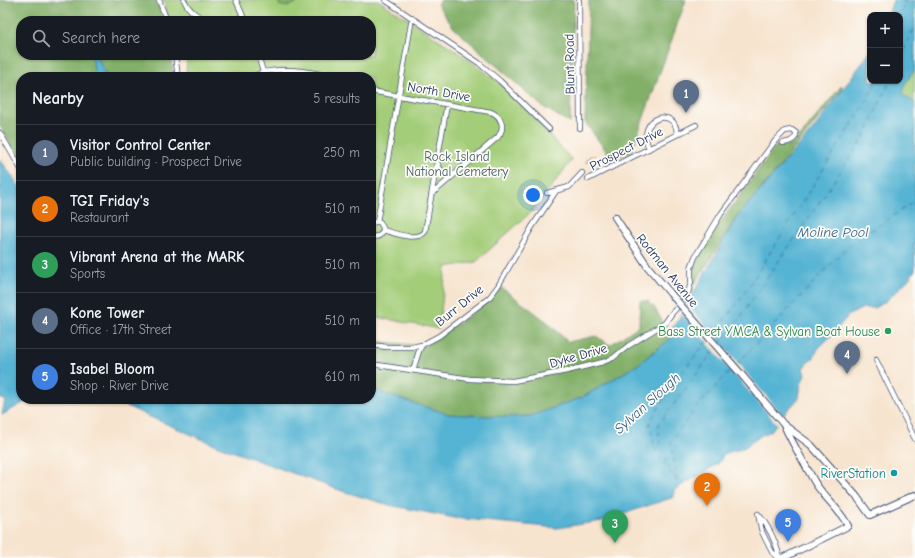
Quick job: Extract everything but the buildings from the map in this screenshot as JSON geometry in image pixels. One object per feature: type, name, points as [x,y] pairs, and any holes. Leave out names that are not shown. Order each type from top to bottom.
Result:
[{"type":"street","points":[[159,0],[165,16]]},
{"type":"street","points":[[184,0],[189,8],[198,16]]},
{"type":"street","points":[[236,0],[243,16]]},
{"type":"street","points":[[385,0],[461,50],[491,72],[549,129]]},
{"type":"street","name":"Blunt Road","points":[[579,0],[580,128]]},
{"type":"street","points":[[384,230],[383,226],[377,222],[412,18]]},
{"type":"street","points":[[176,60],[177,72]]},
{"type":"street","points":[[259,60],[263,72],[282,70],[297,72]]},
{"type":"street","name":"North Drive","points":[[376,92],[496,114],[500,119],[502,130],[498,137],[455,174]]},
{"type":"street","points":[[384,230],[417,236],[425,232],[447,104]]},
{"type":"street","points":[[649,149],[646,140],[648,129],[652,121],[663,118],[671,120],[677,130],[677,134]]},
{"type":"street","name":"Prospect Drive","points":[[588,179],[696,125]]},
{"type":"street","name":"Dyke Drive","points":[[376,365],[470,379],[513,380],[567,371],[613,358],[628,346],[665,323],[687,297],[691,282],[691,268],[695,257],[721,214],[775,140],[785,131],[792,130],[796,133],[795,139],[784,143]]},
{"type":"street","points":[[0,133],[16,160]]},
{"type":"street","points":[[437,163],[439,168],[444,172],[448,174],[455,174]]},
{"type":"street","name":"Burr Drive","points":[[547,194],[569,187],[582,173]]},
{"type":"street","points":[[433,192],[455,174]]},
{"type":"street","name":"Burr Drive","points":[[376,346],[410,347],[422,345],[439,336],[489,298],[498,286],[532,227],[556,191]]},
{"type":"street","name":"Rodman Avenue","points":[[615,217],[648,267],[742,374],[784,425]]},
{"type":"street","points":[[376,237],[379,236],[384,230]]},
{"type":"street","points":[[413,370],[422,345]]},
{"type":"street","points":[[876,360],[915,439]]},
{"type":"street","points":[[784,425],[809,443],[857,497],[870,515],[915,495]]},
{"type":"street","points":[[781,558],[848,526],[845,518],[813,478],[792,443],[784,425]]},
{"type":"street","points":[[758,514],[764,521],[778,548],[781,558],[772,552],[762,532],[758,514]]},
{"type":"green space","points":[[0,0],[156,0],[162,16],[16,16],[16,60],[93,60],[94,70],[93,72],[16,72],[16,153],[0,126]]},
{"type":"green space","name":"Rock Island National Cemetery","points":[[163,0],[378,0],[458,52],[496,80],[531,115],[572,160],[533,210],[476,262],[446,267],[439,329],[376,317],[376,72],[186,72],[187,60],[376,60],[376,16],[168,16]]},
{"type":"green space","points":[[279,0],[299,1],[285,7],[279,5]]},
{"type":"green space","points":[[441,0],[574,0],[570,123],[543,107],[454,28],[437,4]]},
{"type":"green space","points":[[589,0],[686,0],[631,153],[611,158],[585,122]]},
{"type":"green space","points":[[915,52],[915,103],[898,97],[900,84],[903,84],[903,75]]},
{"type":"green space","points":[[98,60],[171,60],[173,72],[104,72]]},
{"type":"green space","points":[[842,85],[842,89],[737,217],[694,285],[694,268],[701,249],[777,144],[788,146],[799,138]]},
{"type":"green space","points":[[502,288],[546,321],[568,342],[596,336],[610,345],[639,326],[640,301],[648,301],[654,307],[666,328],[671,329],[674,336],[637,365],[583,397],[531,416],[508,417],[448,414],[376,390],[376,341],[425,346],[480,308]]},
{"type":"water","name":"Moline Pool","points":[[893,0],[915,0],[915,69],[905,84],[903,94],[915,103],[915,270],[908,280],[885,302],[874,308],[863,308],[849,315],[818,349],[813,359],[803,368],[805,375],[801,384],[799,398],[771,431],[762,435],[742,449],[723,455],[719,463],[674,490],[674,497],[602,521],[557,528],[455,518],[389,505],[342,491],[218,446],[123,404],[376,404],[376,390],[448,414],[508,417],[531,416],[583,397],[637,365],[674,336],[671,329],[678,320],[737,217],[815,127],[867,56],[867,84],[903,84],[903,12],[889,12]]},
{"type":"water","points":[[93,60],[98,60],[104,72],[93,72]]},
{"type":"water","points":[[0,159],[16,182],[16,404],[21,404],[2,415],[5,400],[0,398]]},
{"type":"pier","points":[[685,302],[784,417],[778,425],[680,311]]},
{"type":"ferry route","points":[[902,12],[905,0]]},
{"type":"ferry route","points":[[903,52],[915,26]]},
{"type":"ferry route","points":[[712,336],[740,300],[868,99],[875,84]]},
{"type":"ferry route","points":[[719,344],[739,319],[863,139],[889,84]]},
{"type":"ferry route","points":[[737,364],[847,247],[915,201]]},
{"type":"ferry route","points":[[677,482],[657,453],[649,424],[672,385],[708,340]]},
{"type":"ferry route","points":[[675,478],[661,447],[659,424],[716,348]]},
{"type":"ferry route","points":[[677,481],[671,441],[696,408],[733,368]]},
{"type":"place","name":"Visitor Control Center","points":[[686,113]]},
{"type":"place","name":"Bass Street YMCA & Sylvan Boat House","points":[[888,331]]},
{"type":"place","name":"Kone Tower","points":[[847,374]]},
{"type":"place","name":"RiverStation","points":[[894,473]]},
{"type":"place","name":"TGI Friday's","points":[[707,506]]},
{"type":"place","name":"Isabel Bloom","points":[[788,542]]},
{"type":"place","name":"Vibrant Arena at the MARK","points":[[615,543]]},
{"type":"water label","name":"Sylvan Slough","points":[[647,403]]}]
